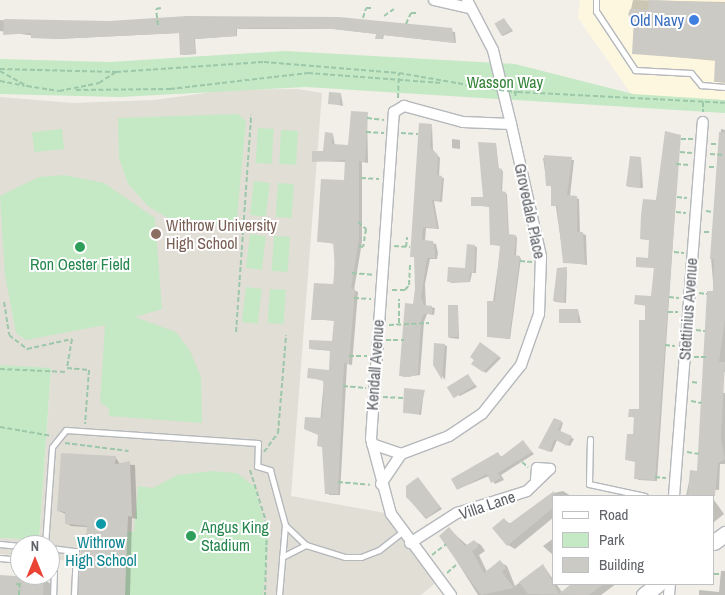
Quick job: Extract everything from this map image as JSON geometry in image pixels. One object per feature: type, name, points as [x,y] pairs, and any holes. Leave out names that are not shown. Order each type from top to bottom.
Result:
[{"type":"main road","points":[[644,595],[657,585]]},
{"type":"street","points":[[434,0],[467,4]]},
{"type":"street","name":"Grovedale Place","points":[[401,454],[449,436],[482,414],[519,369],[530,344],[542,296],[541,256],[493,50],[467,4]]},
{"type":"street","points":[[395,113],[463,122],[511,124]]},
{"type":"street","name":"Kendall Avenue","points":[[395,113],[373,393],[372,444],[381,484],[401,533],[451,595]]},
{"type":"street","name":"Stettinius Avenue","points":[[674,495],[703,122]]},
{"type":"street","points":[[372,444],[401,454],[381,484]]},
{"type":"street","name":"Villa Lane","points":[[410,544],[457,513],[528,491],[536,479]]},
{"type":"lane","points":[[596,0],[596,11],[635,70],[691,73],[701,85],[725,87]]},
{"type":"lane","points":[[46,535],[56,438],[66,430],[258,443],[257,466],[270,470],[285,525],[279,595]]},
{"type":"lane","points":[[590,439],[589,484],[640,495]]},
{"type":"lane","points":[[285,525],[306,545],[345,558],[361,557],[379,550],[401,533]]},
{"type":"lane","points":[[282,558],[306,545]]},
{"type":"lane","points":[[60,549],[76,550],[74,595]]},
{"type":"path","points":[[158,25],[156,9],[161,8]]},
{"type":"path","points":[[363,18],[366,8],[371,8]]},
{"type":"path","points":[[384,16],[394,9]]},
{"type":"path","points":[[406,24],[412,13],[417,13]]},
{"type":"path","points":[[0,70],[116,72],[264,62],[399,73],[447,83]]},
{"type":"path","points":[[0,70],[27,86]]},
{"type":"path","points":[[76,90],[116,72]]},
{"type":"path","points":[[0,81],[27,86],[76,90],[170,89],[308,73],[447,83],[518,92],[725,103]]},
{"type":"path","points":[[367,118],[395,113],[399,73]]},
{"type":"path","points":[[511,77],[516,97]]},
{"type":"path","points":[[236,332],[251,115]]},
{"type":"path","points":[[366,132],[418,134]]},
{"type":"path","points":[[680,139],[692,139]]},
{"type":"path","points":[[709,144],[718,144]]},
{"type":"path","points":[[680,152],[692,153]]},
{"type":"path","points":[[708,154],[725,155]]},
{"type":"path","points":[[676,164],[690,165]]},
{"type":"path","points":[[707,167],[716,167]]},
{"type":"path","points":[[361,178],[380,180]]},
{"type":"path","points":[[676,198],[688,198]]},
{"type":"path","points":[[703,211],[714,212]]},
{"type":"path","points":[[676,212],[687,213]]},
{"type":"path","points":[[358,222],[366,229],[363,247],[359,246]]},
{"type":"path","points":[[701,232],[712,232]]},
{"type":"path","points":[[406,247],[407,237]]},
{"type":"path","points":[[394,246],[410,247]]},
{"type":"path","points":[[674,252],[684,253]]},
{"type":"path","points":[[520,261],[532,262]]},
{"type":"path","points":[[392,290],[405,290],[410,265]]},
{"type":"path","points":[[352,274],[373,275]]},
{"type":"path","points":[[696,293],[707,294]]},
{"type":"path","points":[[669,297],[681,298]]},
{"type":"path","points":[[354,298],[371,299]]},
{"type":"path","points":[[399,300],[399,324]]},
{"type":"path","points":[[4,302],[9,335],[27,348],[72,339],[67,368],[89,370],[84,431]]},
{"type":"path","points":[[668,312],[680,312]]},
{"type":"path","points":[[389,325],[429,323]]},
{"type":"path","points":[[694,330],[705,331]]},
{"type":"path","points":[[258,456],[278,433],[286,334]]},
{"type":"path","points":[[377,339],[404,340]]},
{"type":"path","points":[[665,345],[677,346]]},
{"type":"path","points":[[349,356],[366,356]]},
{"type":"path","points":[[692,357],[706,357]]},
{"type":"path","points":[[0,369],[67,372]]},
{"type":"path","points":[[690,382],[699,383]]},
{"type":"path","points":[[343,386],[403,398]]},
{"type":"path","points":[[688,401],[702,403]]},
{"type":"path","points":[[0,427],[56,438],[71,446],[128,451]]},
{"type":"path","points":[[684,452],[698,454]]},
{"type":"path","points":[[250,468],[268,525],[265,595]]},
{"type":"path","points":[[655,477],[668,478]]},
{"type":"path","points":[[338,482],[370,486]]},
{"type":"path","points":[[425,562],[446,544]]},
{"type":"path","points":[[438,579],[456,565]]},
{"type":"path","points":[[19,595],[21,585]]},
{"type":"path","points":[[16,586],[21,588]]},
{"type":"shaded area","points":[[580,0],[725,0],[725,103],[634,98],[578,18]]},
{"type":"shaded area","name":"Withrow University High School","points":[[298,89],[322,93],[291,496],[391,514],[439,580],[421,595],[70,595],[73,562],[60,560],[60,535],[39,535],[51,369],[0,365],[0,97],[73,103],[154,100],[227,90]]},
{"type":"shaded area","name":"Withrow University High School","points":[[0,538],[10,539],[10,555],[0,554]]},
{"type":"green space","name":"Wasson Way","points":[[285,51],[515,64],[633,94],[725,100],[725,113],[306,87],[120,97],[0,94],[0,59],[110,62]]},
{"type":"green space","points":[[238,114],[246,121],[236,227],[171,220],[148,206],[128,184],[119,158],[118,118]]},
{"type":"green space","points":[[258,128],[274,129],[272,164],[256,163]]},
{"type":"green space","points":[[62,129],[64,149],[34,152],[32,132]]},
{"type":"green space","points":[[281,130],[298,131],[296,165],[279,164]]},
{"type":"green space","name":"Ron Oester Field","points":[[64,175],[104,183],[155,218],[162,309],[135,317],[176,332],[190,351],[201,377],[202,423],[109,416],[109,409],[100,402],[105,325],[26,340],[16,333],[5,275],[0,196],[39,177]]},
{"type":"green space","points":[[254,181],[270,183],[266,217],[250,215]]},
{"type":"green space","points":[[278,183],[294,184],[292,218],[276,217]]},
{"type":"green space","points":[[250,234],[266,236],[262,270],[246,268]]},
{"type":"green space","points":[[274,236],[290,237],[288,272],[272,271]]},
{"type":"green space","points":[[246,287],[262,289],[258,324],[242,322]]},
{"type":"green space","points":[[270,289],[286,290],[284,324],[268,323]]},
{"type":"green space","points":[[0,365],[51,368],[39,535],[10,535],[10,539],[0,538]]},
{"type":"green space","name":"Angus King Stadium","points":[[212,471],[237,473],[255,487],[268,540],[263,595],[109,595],[114,530],[134,532],[138,486],[153,488],[177,475]]},
{"type":"building","points":[[649,0],[725,3],[725,82],[714,82],[715,60],[632,54],[634,18],[628,15],[630,9],[648,10]]},
{"type":"building","points":[[187,16],[339,17],[452,28],[455,43],[383,35],[382,39],[375,39],[376,34],[332,29],[257,28],[236,29],[236,36],[194,39],[195,54],[180,55],[179,33],[55,39],[31,38],[31,33],[3,35],[4,19],[109,21]]},
{"type":"building","points":[[504,18],[511,30],[501,36],[494,24]]},
{"type":"building","points":[[329,92],[341,93],[340,105],[328,104]]},
{"type":"building","points":[[351,111],[368,112],[365,162],[359,161],[359,239],[351,289],[355,289],[349,364],[344,363],[338,494],[325,494],[322,447],[317,446],[318,435],[304,429],[305,417],[322,418],[324,390],[323,380],[307,378],[308,368],[329,370],[330,350],[309,349],[309,340],[332,341],[334,320],[311,320],[314,283],[333,284],[335,266],[333,243],[317,242],[321,179],[344,180],[345,160],[312,162],[312,151],[323,151],[325,132],[333,133],[332,144],[348,145]]},
{"type":"building","points":[[419,123],[432,124],[430,147],[438,155],[437,175],[442,176],[440,201],[432,200],[437,228],[423,227],[422,240],[433,241],[435,251],[435,258],[427,258],[421,297],[424,305],[432,306],[432,314],[424,314],[421,320],[418,374],[410,377],[399,376],[405,303],[413,304],[415,289],[414,257],[410,257]]},
{"type":"building","points":[[665,131],[681,135],[655,480],[634,479],[635,461],[625,460],[627,434],[633,434],[634,417],[628,417],[629,409],[639,409],[639,320],[645,320],[645,305],[634,304],[635,295],[651,296],[654,267],[636,267],[636,257],[648,258],[649,240],[640,239],[643,199],[656,200]]},
{"type":"building","points":[[719,132],[725,132],[725,319],[719,362],[725,362],[721,439],[725,459],[718,463],[715,496],[688,495],[690,470],[697,471],[707,291],[713,291],[714,259],[710,259]]},
{"type":"building","points":[[478,142],[496,143],[498,168],[502,169],[501,191],[506,192],[508,234],[516,235],[514,255],[520,256],[509,339],[487,337],[487,301],[495,301],[500,245],[490,245],[489,206],[471,206],[471,197],[483,197]]},
{"type":"building","points":[[544,155],[572,157],[567,195],[577,196],[577,232],[583,232],[585,264],[563,263],[557,206],[551,206],[551,186],[546,186]]},
{"type":"building","points":[[630,156],[641,157],[640,188],[626,186]]},
{"type":"building","points":[[467,244],[475,245],[474,273],[470,273],[469,282],[447,282],[448,267],[465,268]]},
{"type":"building","points":[[567,267],[564,302],[553,301],[557,268]]},
{"type":"building","points":[[448,305],[458,305],[458,337],[448,337]]},
{"type":"building","points":[[559,309],[578,309],[578,323],[559,323]]},
{"type":"building","points":[[480,342],[499,356],[483,372],[471,364],[474,360],[470,357]]},
{"type":"building","points":[[434,343],[445,344],[442,380],[433,365]]},
{"type":"building","points":[[468,374],[475,385],[454,398],[447,387]]},
{"type":"building","points":[[404,388],[425,390],[419,414],[403,413]]},
{"type":"building","points":[[554,418],[562,421],[558,430],[572,436],[567,446],[554,439],[550,452],[538,448]]},
{"type":"building","points":[[523,440],[532,452],[498,473],[501,478],[491,483],[487,474],[457,490],[451,479],[498,452],[501,457]]},
{"type":"building","name":"Withrow High School","points":[[61,453],[116,456],[115,464],[130,461],[132,517],[128,516],[125,595],[78,595],[81,547],[85,548],[87,526],[65,524],[65,512],[57,511]]},
{"type":"building","points":[[418,477],[440,507],[427,518],[406,497],[406,486]]},
{"type":"building","points":[[554,491],[554,495],[552,495],[552,509],[507,546],[492,528],[504,518],[509,524]]},
{"type":"building","points":[[449,527],[465,546],[474,540],[479,546],[472,551],[484,573],[500,560],[506,568],[502,572],[514,588],[481,595],[439,536]]},
{"type":"building","points":[[543,564],[552,581],[552,585],[554,585],[559,594],[570,585],[603,585],[589,595],[528,594],[519,582]]},
{"type":"building","points":[[0,575],[10,576],[10,585],[44,585],[43,595],[0,595]]},
{"type":"place","name":"Old Navy","points":[[694,20]]},
{"type":"place","name":"Withrow University High School","points":[[156,234]]},
{"type":"place","name":"Ron Oester Field","points":[[80,247]]},
{"type":"place","name":"Withrow High School","points":[[101,524]]},
{"type":"place","name":"Angus King Stadium","points":[[191,536]]}]
